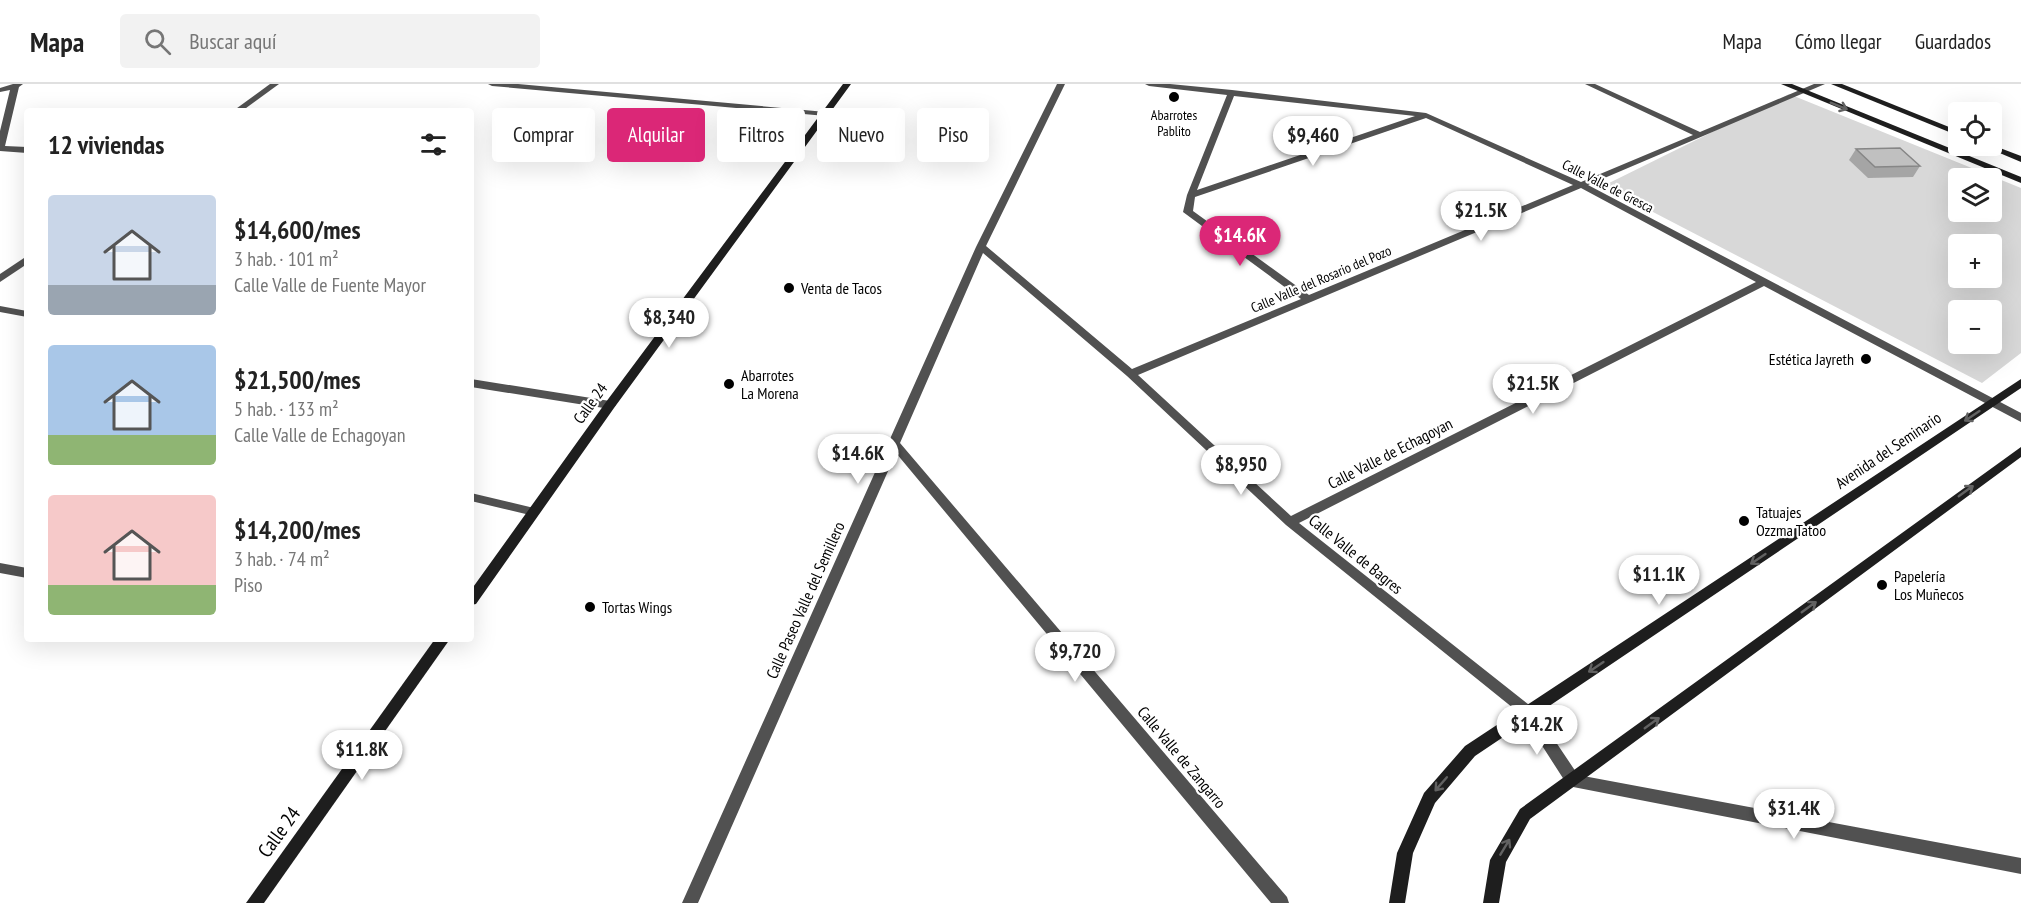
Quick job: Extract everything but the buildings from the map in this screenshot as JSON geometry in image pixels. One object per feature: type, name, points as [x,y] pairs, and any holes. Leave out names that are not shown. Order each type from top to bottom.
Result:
[{"type":"street","points":[[241,108],[275,84]]},
{"type":"street","points":[[492,84],[630,93],[817,113]]},
{"type":"street","name":"Calle 24","points":[[830,108],[847,84]]},
{"type":"street","name":"Calle Paseo Valle del Semillero","points":[[690,903],[981,247],[1061,84]]},
{"type":"street","name":"Calle Valle de Gresca","points":[[1149,84],[1426,115],[1581,185],[1762,283],[2021,418]]},
{"type":"street","points":[[1588,84],[1700,135]]},
{"type":"street","points":[[1785,84],[2021,180]]},
{"type":"street","name":"Calle Valle del Rosario del Pozo","points":[[1131,374],[1821,84]]},
{"type":"street","points":[[1835,84],[1948,130]]},
{"type":"street","points":[[0,90],[17,85]]},
{"type":"street","points":[[17,85],[0,148],[24,150]]},
{"type":"street","points":[[1232,92],[1191,195],[1188,212],[1308,300]]},
{"type":"street","points":[[1191,195],[1426,115]]},
{"type":"street","name":"Calle 24","points":[[474,596],[610,405],[817,126]]},
{"type":"street","points":[[2002,152],[2021,159]]},
{"type":"street","name":"Calle Valle de Bagres","points":[[981,247],[1131,374],[1290,522],[1528,712],[1573,781]]},
{"type":"street","points":[[0,279],[24,261]]},
{"type":"street","name":"Calle Valle de Echagoyan","points":[[1290,522],[1762,283]]},
{"type":"street","points":[[0,309],[24,313]]},
{"type":"street","points":[[474,383],[610,405]]},
{"type":"street","name":"Avenida del Seminario","points":[[1396,903],[1405,853],[1429,798],[1470,751],[2021,383]]},
{"type":"street","name":"Calle Valle de Zangarro","points":[[893,442],[1281,903]]},
{"type":"street","points":[[1491,903],[1498,860],[1526,814],[2021,451]]},
{"type":"street","points":[[474,498],[534,512]]},
{"type":"street","points":[[0,568],[24,572]]},
{"type":"street","name":"Calle 24","points":[[254,903],[441,642]]},
{"type":"street","points":[[1573,781],[2021,866]]},
{"type":"shaded area","points":[[1789,94],[1972,168],[1948,168],[1948,222],[2002,222],[2002,180],[2021,188],[2021,353],[1982,383],[1603,186]]},
{"type":"place","name":"Abarrotes Pablito","points":[[1174,97]]},
{"type":"place","name":"Venta de Tacos","points":[[789,288]]},
{"type":"place","name":"Estética Jayreth","points":[[1866,359]]},
{"type":"place","name":"Abarrotes La Morena","points":[[729,384]]},
{"type":"place","name":"Tatuajes Ozzma Tatoo","points":[[1744,521]]},
{"type":"place","name":"Papelería Los Muñecos","points":[[1882,585]]},
{"type":"place","name":"Tortas Wings","points":[[590,607]]}]
